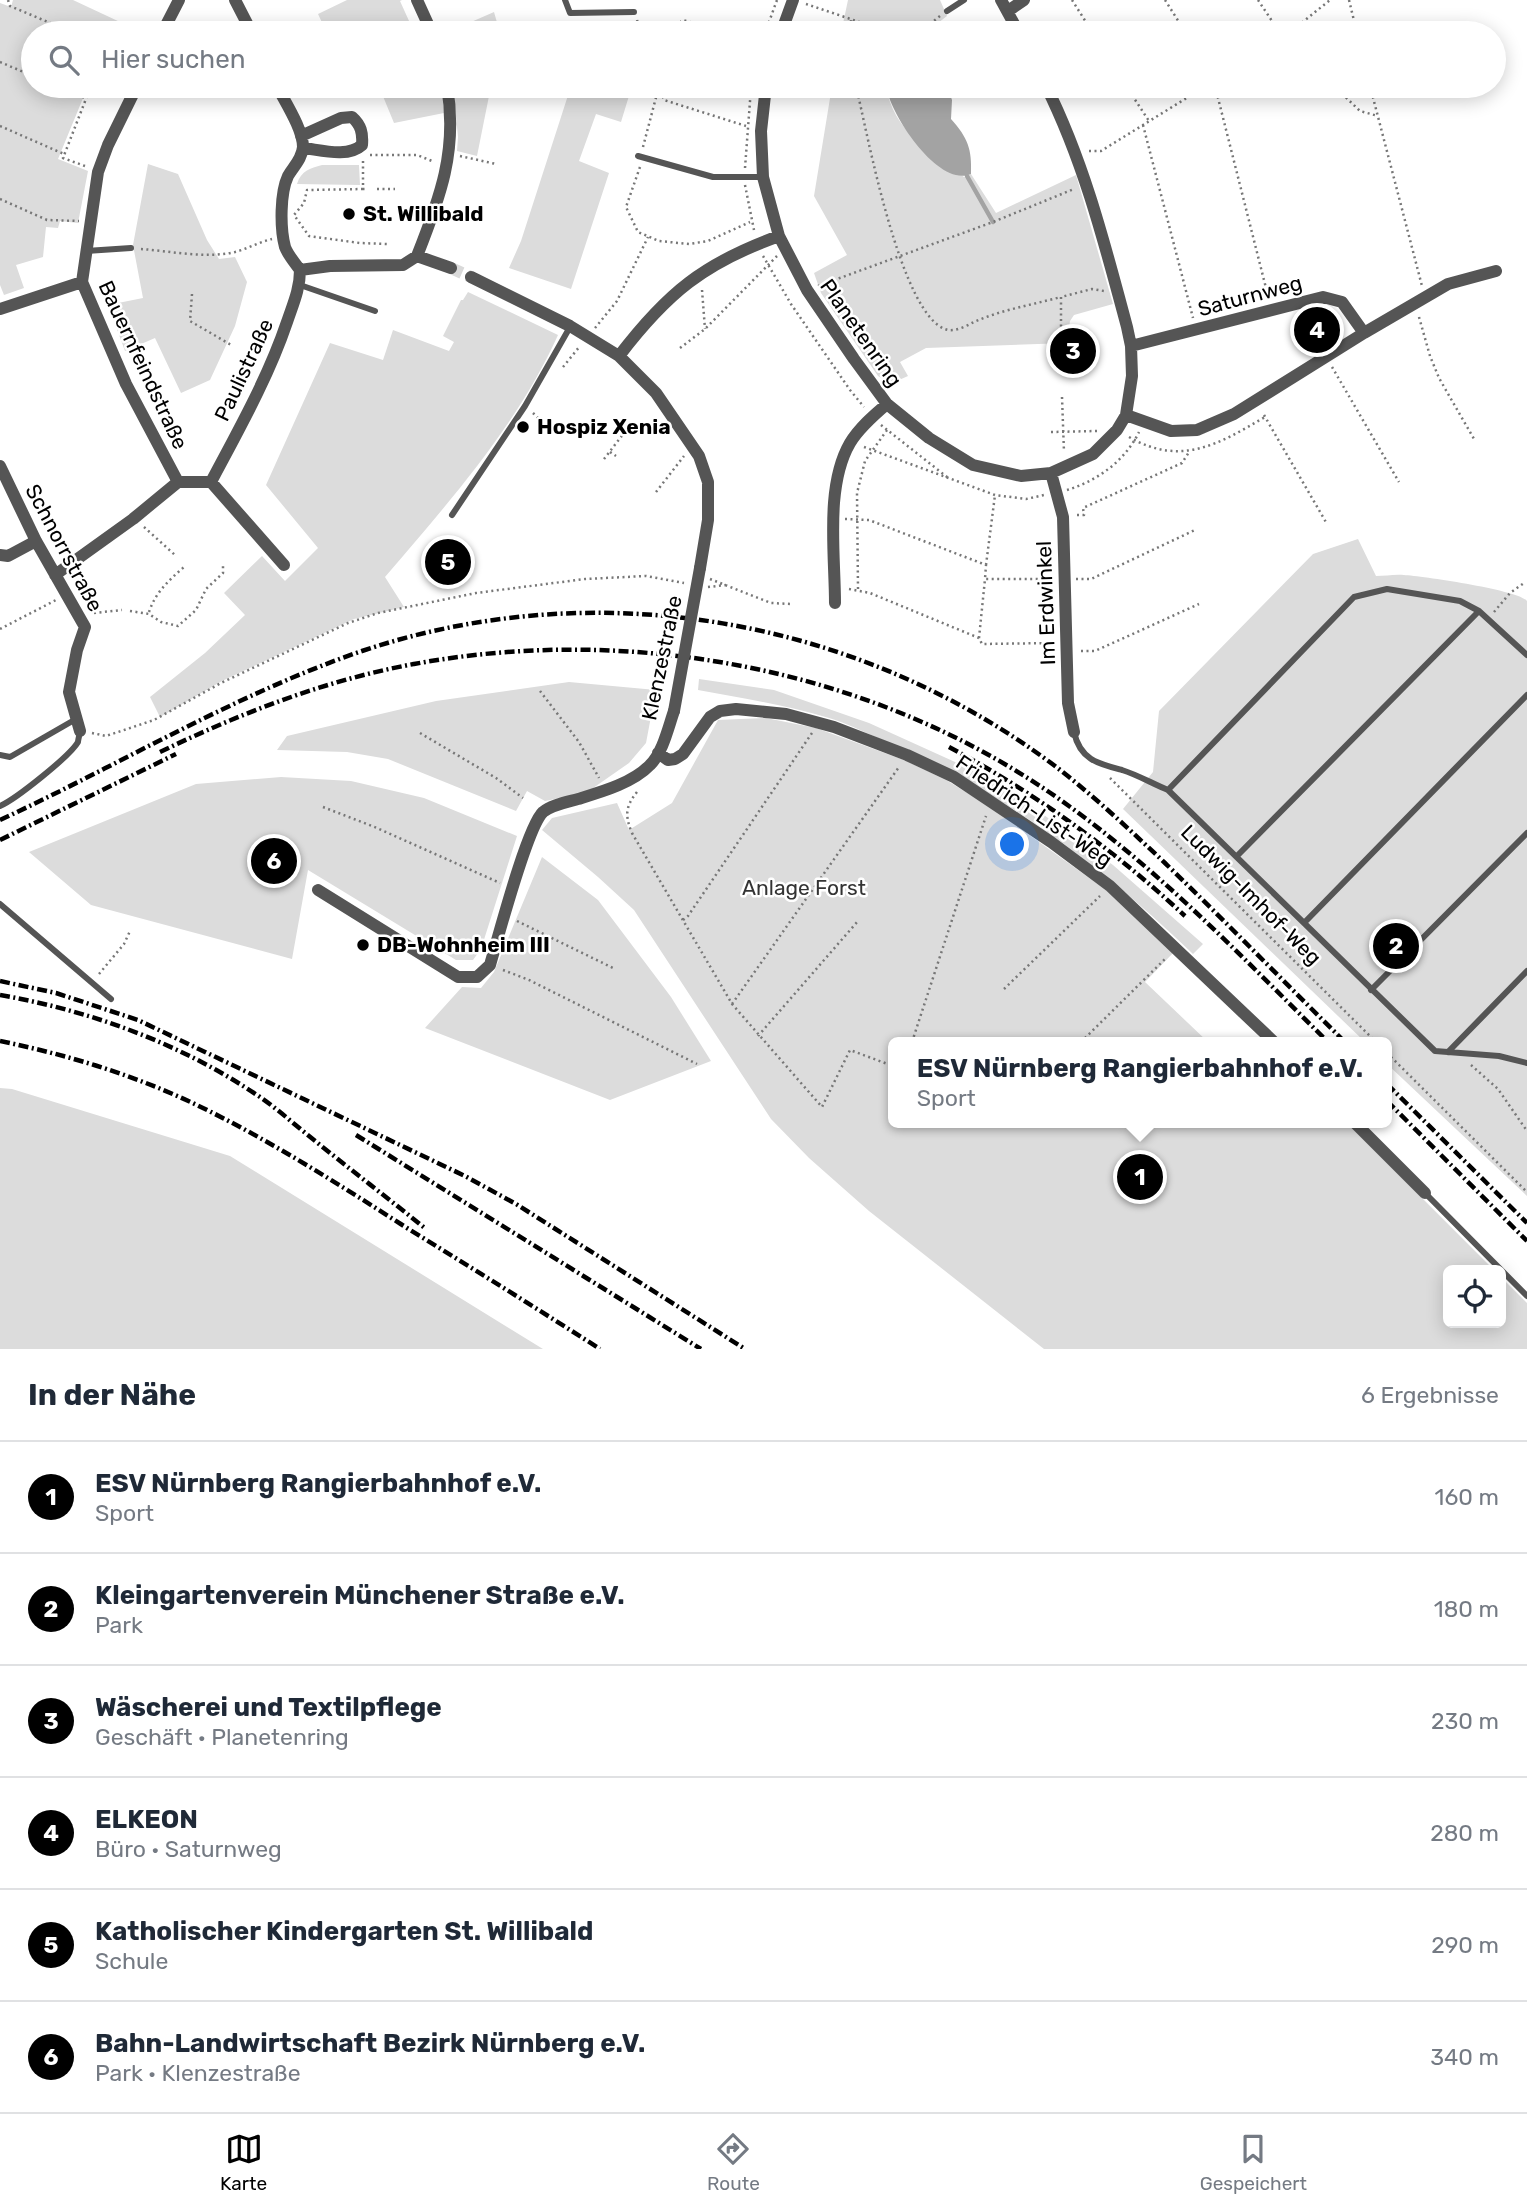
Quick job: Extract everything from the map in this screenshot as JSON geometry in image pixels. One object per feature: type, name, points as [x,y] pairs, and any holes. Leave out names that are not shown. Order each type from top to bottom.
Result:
[{"type":"street","points":[[168,21],[178,0]]},
{"type":"street","points":[[235,0],[246,21]]},
{"type":"street","points":[[417,0],[427,21]]},
{"type":"street","points":[[786,21],[795,0]]},
{"type":"street","points":[[1013,21],[1004,5],[1024,0]]},
{"type":"street","name":"Bauernfeindstraße","points":[[130,98],[98,172],[82,282],[126,384],[178,482],[211,482]]},
{"type":"street","points":[[282,98],[302,142],[299,161],[283,190],[286,248],[300,270],[330,266],[403,265],[417,256],[438,202],[447,167],[452,119],[449,98]]},
{"type":"street","name":"Planetenring","points":[[765,98],[761,131],[763,177],[782,242],[807,290],[887,404],[929,438],[973,465],[1021,476],[1051,473],[1093,454],[1117,430],[1126,415],[1132,376],[1131,346],[1118,293],[1075,150],[1051,98]]},
{"type":"street","points":[[619,356],[654,312],[701,273],[741,250],[782,242]]},
{"type":"street","points":[[417,256],[451,268]]},
{"type":"street","name":"Paulistraße","points":[[211,482],[260,390],[300,285],[300,270]]},
{"type":"street","points":[[1126,415],[1171,431],[1197,430],[1234,414],[1448,284],[1496,271]]},
{"type":"street","name":"Klenzestraße","points":[[471,277],[570,326],[619,356],[656,393],[691,441],[708,482],[709,497],[703,572],[674,711],[658,753],[649,766],[628,780],[553,806],[542,813],[530,835],[490,965]]},
{"type":"street","points":[[0,309],[82,282]]},
{"type":"street","name":"Saturnweg","points":[[1131,346],[1323,297],[1342,302],[1364,333]]},
{"type":"street","points":[[835,603],[834,500],[840,465],[851,441],[872,416],[887,404]]},
{"type":"street","name":"Schnorrstraße","points":[[0,466],[36,541],[85,627],[77,650],[69,692],[79,725]]},
{"type":"street","name":"Im Erdwinkel","points":[[1051,473],[1063,517],[1068,703],[1074,732]]},
{"type":"street","points":[[54,575],[133,519],[178,482]]},
{"type":"street","points":[[211,482],[284,565]]},
{"type":"street","points":[[0,555],[8,556],[36,541]]},
{"type":"street","name":"Friedrich-List-Weg","points":[[658,753],[668,760],[683,754],[710,717],[720,711],[755,710],[818,722],[906,755],[954,777],[1110,886],[1269,1037]]},
{"type":"street","points":[[318,890],[458,977],[477,977],[490,965]]},
{"type":"street","points":[[1360,1128],[1425,1193]]},
{"type":"lane","points":[[565,0],[570,13],[634,12]]},
{"type":"lane","points":[[947,11],[964,0]]},
{"type":"lane","points":[[640,157],[713,177],[763,177]]},
{"type":"lane","points":[[85,251],[131,248]]},
{"type":"lane","points":[[300,285],[375,311]]},
{"type":"lane","points":[[452,515],[525,406],[570,326]]},
{"type":"lane","points":[[1168,790],[1354,597],[1387,589],[1460,601],[1479,611],[1527,655]]},
{"type":"lane","points":[[1237,856],[1479,611]]},
{"type":"lane","points":[[1304,923],[1527,695]]},
{"type":"lane","points":[[0,755],[10,757],[79,725],[78,741],[69,751],[28,789],[0,806]]},
{"type":"lane","points":[[1074,732],[1076,742],[1085,755],[1108,768],[1122,770],[1168,790],[1435,1051],[1499,1056],[1527,1063]]},
{"type":"lane","points":[[1371,990],[1527,833]]},
{"type":"lane","points":[[0,904],[111,999]]},
{"type":"lane","points":[[1448,1052],[1527,971]]},
{"type":"lane","points":[[1425,1193],[1527,1296]]},
{"type":"path","points":[[8,0],[10,6],[46,21]]},
{"type":"path","points":[[769,21],[777,0]]},
{"type":"path","points":[[795,0],[854,21]]},
{"type":"path","points":[[1072,0],[1085,21]]},
{"type":"path","points":[[1165,0],[1178,21]]},
{"type":"path","points":[[1258,0],[1272,21]]},
{"type":"path","points":[[1304,21],[1330,0]]},
{"type":"path","points":[[1349,0],[1354,21]]},
{"type":"path","points":[[934,21],[947,11]]},
{"type":"path","points":[[0,62],[21,71]]},
{"type":"path","points":[[85,98],[63,158],[98,172]]},
{"type":"path","points":[[656,98],[626,207],[638,232],[648,237],[689,244],[708,240],[752,221]]},
{"type":"path","points":[[663,98],[761,131]]},
{"type":"path","points":[[859,98],[899,257],[911,287],[934,323],[947,330],[957,330],[990,315],[1092,289],[1118,293]]},
{"type":"path","points":[[1134,98],[1149,121]]},
{"type":"path","points":[[1075,150],[1101,151],[1186,98]]},
{"type":"path","points":[[1218,98],[1271,310]]},
{"type":"path","points":[[1346,98],[1360,111],[1378,116]]},
{"type":"path","points":[[1373,98],[1420,300],[1430,356],[1439,378],[1474,439]]},
{"type":"path","points":[[0,125],[64,154]]},
{"type":"path","points":[[1143,125],[1196,330]]},
{"type":"path","points":[[375,155],[417,155],[447,167]]},
{"type":"path","points":[[462,157],[496,164]]},
{"type":"path","points":[[294,215],[304,203],[307,190],[365,189],[363,161],[359,161]]},
{"type":"path","points":[[807,290],[1086,184]]},
{"type":"path","points":[[377,189],[396,189]]},
{"type":"path","points":[[327,190],[327,197]]},
{"type":"path","points":[[0,199],[47,220],[89,222]]},
{"type":"path","points":[[294,215],[300,215]]},
{"type":"path","points":[[294,215],[309,236],[387,244]]},
{"type":"path","points":[[131,248],[214,255],[237,251],[255,243],[284,236]]},
{"type":"path","points":[[563,367],[617,300],[648,237]]},
{"type":"path","points":[[680,348],[705,330],[782,242]]},
{"type":"path","points":[[701,273],[705,330]]},
{"type":"path","points":[[192,293],[190,321],[233,346]]},
{"type":"path","points":[[1061,297],[1061,344]]},
{"type":"path","points":[[1326,357],[1399,482]]},
{"type":"path","points":[[1062,397],[1064,453],[1069,465]]},
{"type":"path","points":[[1256,401],[1327,524]]},
{"type":"path","points":[[604,459],[631,424]]},
{"type":"path","points":[[858,589],[857,493],[865,461],[887,430]]},
{"type":"path","points":[[1051,432],[1117,430]]},
{"type":"path","points":[[656,492],[682,460],[691,441]]},
{"type":"path","points":[[610,452],[616,456]]},
{"type":"path","points":[[1063,517],[1084,515],[1083,508],[1182,463],[1189,452]]},
{"type":"path","points":[[995,495],[979,638],[982,644],[1067,646],[1094,651],[1199,604]]},
{"type":"path","points":[[133,519],[169,547],[174,555]]},
{"type":"path","points":[[834,519],[869,520],[986,565]]},
{"type":"path","points":[[985,579],[1091,579],[1195,530]]},
{"type":"path","points":[[149,614],[158,594],[183,565]]},
{"type":"path","points":[[130,611],[149,614],[161,622],[178,626],[196,610],[206,589],[223,573],[223,565]]},
{"type":"path","points":[[703,572],[726,585],[771,603],[791,604]]},
{"type":"path","points":[[79,725],[106,736],[154,720],[221,682],[348,624],[379,613],[476,593],[585,579],[646,576],[694,585]]},
{"type":"path","points":[[1488,619],[1510,593],[1524,583]]},
{"type":"path","points":[[706,587],[726,585]]},
{"type":"path","points":[[835,588],[858,589],[979,638]]},
{"type":"path","points":[[0,629],[66,595]]},
{"type":"path","points":[[80,618],[121,610]]},
{"type":"path","points":[[540,691],[579,742],[601,781],[588,788],[587,796]]},
{"type":"path","points":[[683,920],[818,722]]},
{"type":"path","points":[[420,733],[496,778],[523,798]]},
{"type":"path","points":[[732,1004],[906,755]]},
{"type":"path","name":"Ludwig-Imhof-Weg","points":[[1108,768],[1109,777],[1371,1037]]},
{"type":"path","points":[[641,787],[628,804],[626,817],[632,833],[732,1004],[758,1036],[822,1107],[850,1050],[888,1064]]},
{"type":"path","points":[[914,1037],[991,802]]},
{"type":"path","points":[[323,807],[513,888]]},
{"type":"path","points":[[1004,989],[1110,886]]},
{"type":"path","points":[[505,915],[613,968]]},
{"type":"path","points":[[758,1036],[858,921]]},
{"type":"path","points":[[92,982],[124,944],[130,931]]},
{"type":"path","points":[[1086,1037],[1176,947]]},
{"type":"path","points":[[490,965],[529,980],[697,1064]]},
{"type":"path","points":[[1448,1052],[1477,1069],[1498,1089],[1527,1131]]},
{"type":"path","points":[[1392,1058],[1527,1192]]},
{"type":"green space","points":[[13,0],[73,0],[118,21],[21,21],[21,98],[83,98],[58,159],[88,171],[78,223],[60,221],[58,228],[46,227],[43,257],[16,265],[24,288],[4,295],[0,285],[0,3],[11,7]]},
{"type":"green space","points":[[347,0],[402,0],[400,1],[409,21],[321,21],[318,14]]},
{"type":"green space","points":[[848,0],[940,0],[947,16],[941,21],[844,21]]},
{"type":"green space","points":[[494,12],[497,21],[473,21]]},
{"type":"green space","points":[[384,98],[443,98],[444,113],[394,123]]},
{"type":"green space","points":[[454,98],[489,98],[477,156],[457,151]]},
{"type":"green space","points":[[567,98],[628,98],[621,122],[596,114],[579,161],[609,173],[571,289],[509,268],[521,241]]},
{"type":"green space","points":[[830,98],[889,98],[896,116],[915,139],[964,177],[971,174],[996,213],[1076,175],[1113,304],[1074,315],[1070,321],[1067,343],[926,348],[900,362],[908,376],[890,384],[878,376],[821,293],[814,273],[847,255],[814,196]]},
{"type":"green space","points":[[148,164],[178,174],[207,240],[219,259],[235,257],[247,282],[235,326],[210,380],[181,393],[155,338],[125,351],[108,305],[143,298],[133,245]]},
{"type":"green space","points":[[322,165],[359,165],[360,185],[297,184],[307,171]]},
{"type":"green space","points":[[468,292],[558,335],[523,401],[502,432],[385,577],[404,607],[354,619],[222,681],[160,717],[150,697],[205,653],[245,615],[224,593],[262,556],[285,581],[318,548],[266,485],[330,343],[383,360],[393,330],[449,351],[454,342],[443,336],[461,300]]},
{"type":"green space","points":[[1358,539],[1376,576],[1401,575],[1449,581],[1507,592],[1527,601],[1527,1196],[1392,1069],[1392,1037],[1360,1037],[1123,809],[1153,772],[1159,711],[1313,554]]},
{"type":"green space","points":[[699,679],[774,690],[869,723],[997,781],[1113,865],[1203,944],[1193,954],[1084,859],[1006,804],[964,780],[922,758],[835,720],[813,713],[698,690]]},
{"type":"green space","points":[[569,682],[656,690],[646,743],[629,763],[586,793],[545,801],[527,791],[516,811],[388,759],[347,752],[277,750],[287,736],[436,701]]},
{"type":"green space","name":"Anlage Forst","points":[[766,718],[816,728],[904,760],[946,780],[989,806],[1106,890],[1174,952],[1145,982],[1203,1037],[888,1037],[888,1128],[1352,1128],[1489,1265],[1443,1265],[1443,1328],[1506,1328],[1506,1282],[1527,1303],[1527,1349],[1044,1349],[869,1211],[809,1158],[771,1119],[634,910],[542,830],[552,818],[617,803],[629,830],[672,803],[718,720]]},
{"type":"green space","points":[[281,777],[351,781],[424,798],[517,836],[481,949],[473,960],[456,960],[308,870],[292,959],[91,905],[29,852],[196,784]]},
{"type":"green space","points":[[542,857],[598,900],[671,997],[711,1061],[610,1100],[425,1028],[462,987],[481,988],[494,972]]},
{"type":"green space","points":[[0,1088],[12,1089],[230,1156],[543,1349],[0,1349]]},
{"type":"shaded area","points":[[889,98],[951,98],[951,119],[968,144],[971,174],[958,175],[944,170],[931,160],[896,114]]},
{"type":"waterway","points":[[967,176],[993,222]]},
{"type":"tunnel","points":[[451,268],[471,277]]},
{"type":"railway","points":[[0,820],[224,709],[315,668],[362,651],[451,627],[542,615],[633,614],[723,623],[811,644],[897,674],[978,715],[1055,766],[1098,801],[1165,863],[1340,1037]]},
{"type":"railway","points":[[160,752],[284,699],[349,679],[414,664],[496,653],[579,650],[662,654],[744,666],[825,686],[903,714],[978,749],[1049,792],[1160,879],[1323,1037]]},
{"type":"railway","points":[[949,747],[1012,783],[1072,824],[1130,868],[1185,916]]},
{"type":"railway","points":[[0,840],[176,754]]},
{"type":"railway","points":[[0,981],[56,993],[138,1020],[465,1176],[516,1204],[745,1349]]},
{"type":"railway","points":[[0,995],[102,1020],[168,1046],[230,1078],[267,1102],[426,1229]]},
{"type":"railway","points":[[0,1041],[108,1069],[211,1112],[310,1167],[600,1349]]},
{"type":"railway","points":[[1392,1089],[1527,1223]]},
{"type":"railway","points":[[1392,1106],[1527,1241]]},
{"type":"railway","points":[[356,1135],[701,1349]]},
{"type":"place","name":"St. Willibald","points":[[349,214]]},
{"type":"place","name":"ELKEON","points":[[1317,330]]},
{"type":"place","name":"Wäscherei und Textilpflege","points":[[1073,351]]},
{"type":"place","name":"Hospiz Xenia","points":[[523,427]]},
{"type":"place","name":"Katholischer Kindergarten St. Willibald","points":[[448,562]]},
{"type":"place","name":"Bahn-Landwirtschaft Bezirk Nürnberg e.V.","points":[[274,861]]},
{"type":"place","name":"DB-Wohnheim III","points":[[363,945]]},
{"type":"place","name":"Kleingartenverein Münchener Straße e.V.","points":[[1396,946]]},
{"type":"place","name":"ESV Nürnberg Rangierbahnhof e.V.","points":[[1140,1177]]}]
